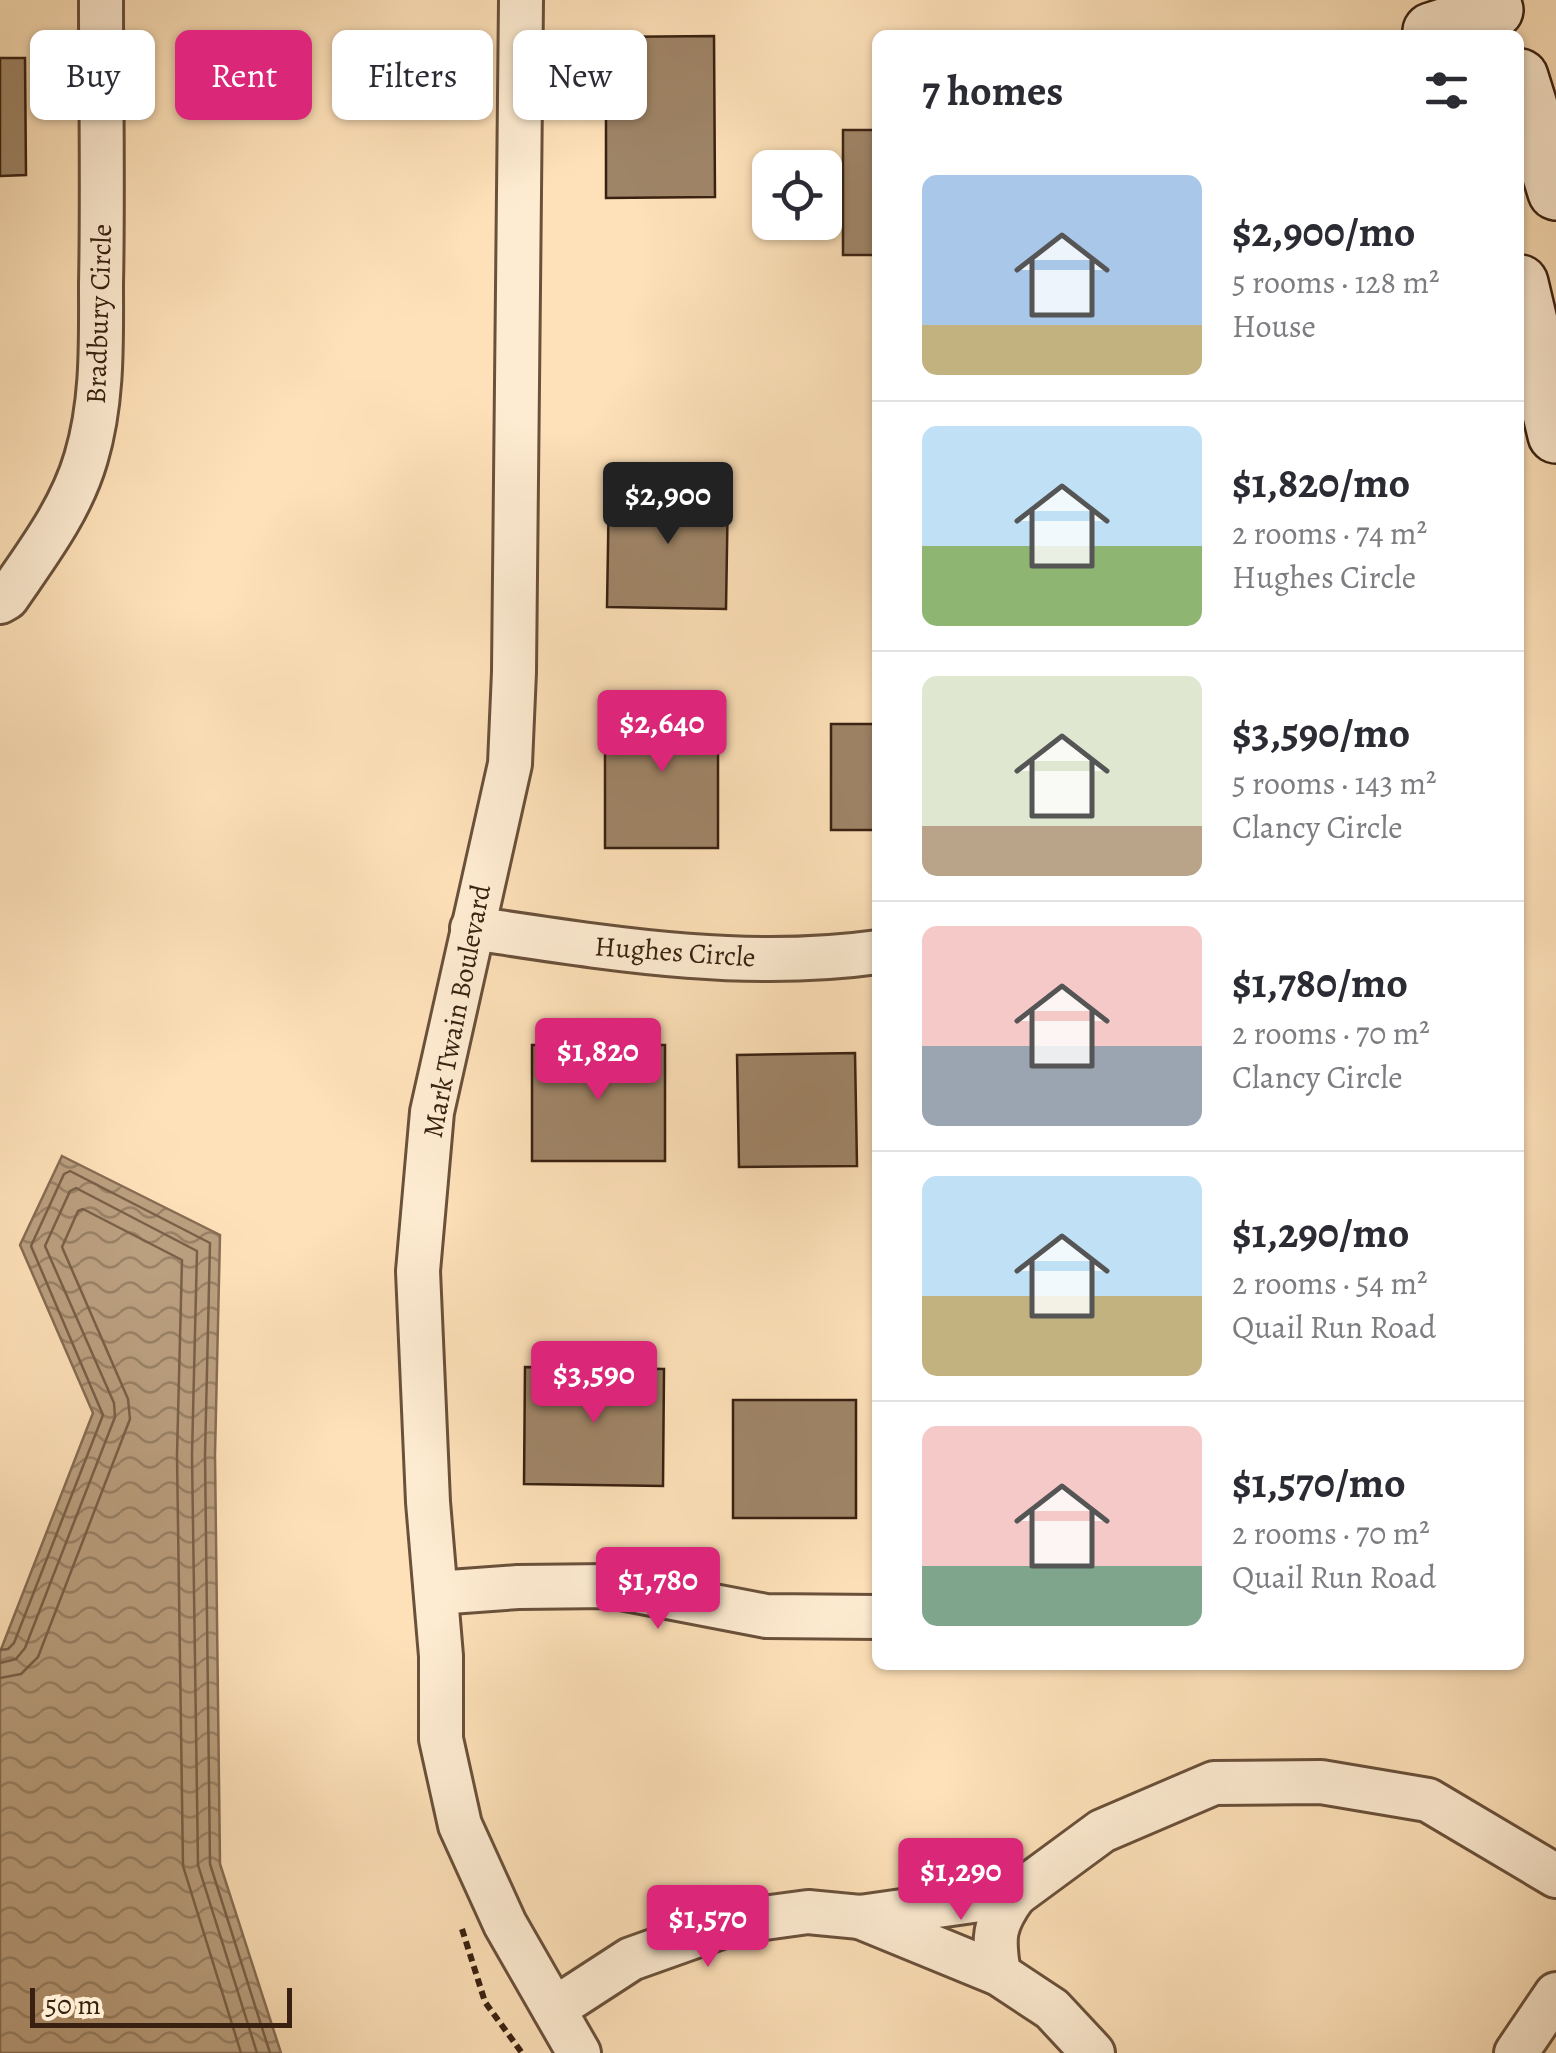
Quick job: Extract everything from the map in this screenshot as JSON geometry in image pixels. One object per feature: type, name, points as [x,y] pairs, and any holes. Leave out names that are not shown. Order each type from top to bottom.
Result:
[{"type":"main road","points":[[1426,22],[1496,15]]},
{"type":"main road","points":[[1524,90],[1556,192]]},
{"type":"main road","points":[[1524,300],[1556,434]]},
{"type":"street","name":"Bradbury Circle","points":[[0,602],[7,598],[54,531],[85,463],[96,422],[102,226],[101,0]]},
{"type":"street","name":"Mark Twain Boulevard","points":[[521,0],[510,764],[432,1112],[418,1271],[440,1656],[440,1739],[460,1826],[505,1924],[579,2053]]},
{"type":"street","name":"Hughes Circle","points":[[472,928],[659,956],[822,960],[872,953]]},
{"type":"street","points":[[436,1593],[610,1586],[766,1616],[872,1617]]},
{"type":"street","points":[[999,1974],[994,1942],[999,1917],[1015,1895],[1102,1831],[1214,1784],[1320,1782],[1428,1800],[1556,1876]]},
{"type":"street","points":[[554,2009],[631,1959],[735,1922],[808,1912],[860,1917],[1015,1895]]},
{"type":"street","points":[[860,1917],[999,1974],[1052,2009],[1093,2053]]},
{"type":"street","points":[[1516,2053],[1556,1994]]},
{"type":"water","points":[[62,1156],[220,1235],[215,1455],[220,1864],[281,2053],[0,2053],[0,1652],[93,1413],[20,1245]]},
{"type":"building","points":[[714,36],[715,197],[606,198],[606,120],[647,120],[647,37]]},
{"type":"building","points":[[0,58],[25,58],[26,175],[0,176]]},
{"type":"building","points":[[843,130],[872,130],[872,255],[843,255]]},
{"type":"building","points":[[609,485],[728,487],[726,609],[607,607]]},
{"type":"building","points":[[605,702],[718,702],[718,848],[605,848]]},
{"type":"building","points":[[831,724],[872,724],[872,830],[831,830]]},
{"type":"building","points":[[532,1045],[665,1045],[665,1161],[532,1161]]},
{"type":"building","points":[[855,1053],[857,1166],[739,1167],[737,1055]]},
{"type":"building","points":[[525,1367],[664,1369],[663,1486],[524,1484]]},
{"type":"building","points":[[733,1400],[856,1400],[856,1518],[733,1518]]}]
